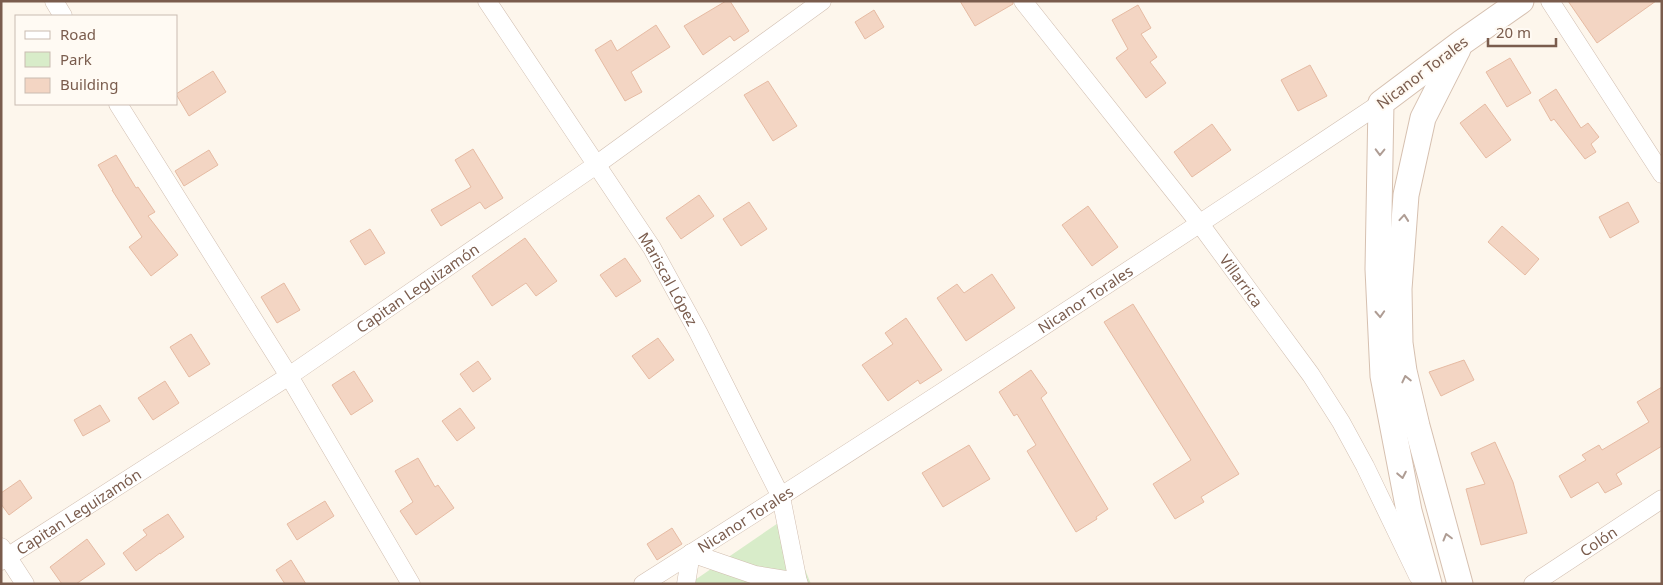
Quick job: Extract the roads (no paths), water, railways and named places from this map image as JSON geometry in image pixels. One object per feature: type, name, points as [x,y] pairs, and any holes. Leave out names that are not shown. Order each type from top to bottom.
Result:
[{"type":"street","points":[[54,1],[62,15]]},
{"type":"street","name":"Mariscal López","points":[[487,1],[652,248],[698,332],[781,497],[799,583],[755,575],[692,553]]},
{"type":"street","name":"Capitan Leguizamón","points":[[3,555],[289,376],[596,165],[822,1]]},
{"type":"street","name":"Villarrica","points":[[1023,1],[1200,224],[1311,375],[1366,466],[1422,584]]},
{"type":"street","name":"Nicanor Torales","points":[[642,584],[781,497],[1200,224],[1382,103],[1461,43],[1521,1]]},
{"type":"street","points":[[1550,1],[1662,174]]},
{"type":"street","points":[[1460,584],[1417,426],[1404,370],[1400,343],[1399,289],[1406,195],[1423,118],[1461,43]]},
{"type":"street","points":[[1382,103],[1378,269],[1383,376],[1409,511],[1429,584]]},
{"type":"street","points":[[119,105],[289,376],[411,584]]},
{"type":"street","name":"Colón","points":[[1533,584],[1662,499]]},
{"type":"street","points":[[686,584],[692,553]]},
{"type":"street","points":[[3,555],[25,584]]}]
